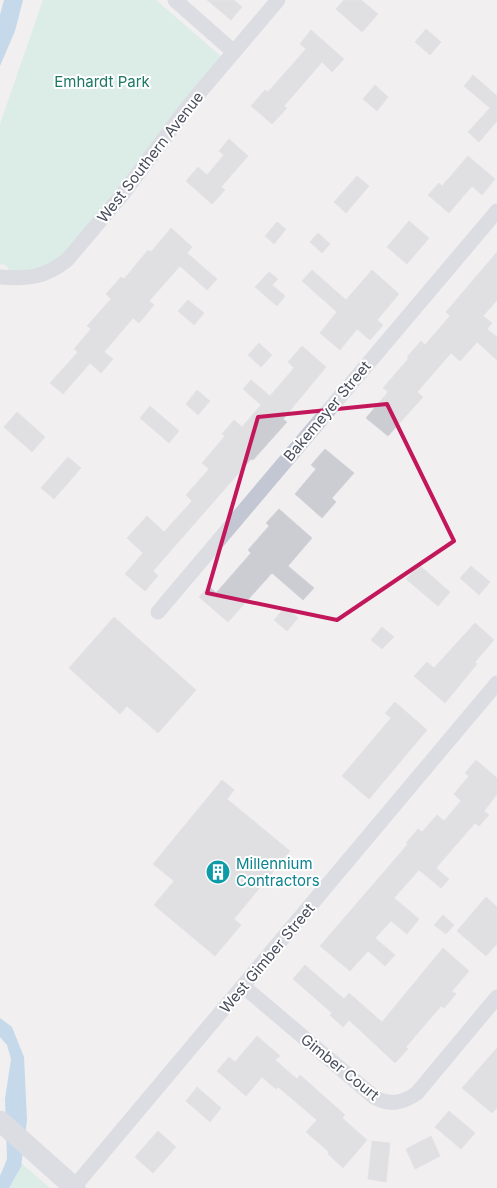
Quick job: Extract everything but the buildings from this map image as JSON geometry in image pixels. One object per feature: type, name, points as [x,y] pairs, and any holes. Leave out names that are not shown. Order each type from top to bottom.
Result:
[{"type":"main road","points":[[0,1121],[75,1187]]},
{"type":"street","points":[[175,0],[234,52]]},
{"type":"street","name":"West Southern Avenue","points":[[0,277],[23,278],[38,276],[67,260],[122,195],[170,129],[278,0]]},
{"type":"street","name":"Bakemeyer Street","points":[[158,612],[497,211]]},
{"type":"street","name":"West Gimber Street","points":[[75,1187],[497,683]]},
{"type":"street","name":"Gimber Court","points":[[243,986],[374,1097],[389,1102],[399,1102],[417,1093],[497,997]]},
{"type":"highlighted area","points":[[387,404],[454,541],[337,620],[207,593],[258,417]]},
{"type":"green space","name":"Emhardt Park","points":[[43,0],[156,0],[224,59],[107,206],[47,272],[11,273],[6,265],[0,264],[0,124]]},
{"type":"green space","points":[[21,1163],[50,1188],[9,1188],[21,1167]]},
{"type":"water","points":[[4,0],[23,0],[15,31],[0,66],[0,15]]},
{"type":"water","points":[[0,1018],[12,1027],[24,1057],[27,1120],[21,1167],[9,1188],[0,1188],[0,1176],[7,1159],[5,1099],[11,1059],[7,1045],[0,1037]]},
{"type":"place","name":"Millennium Contractors","points":[[218,872]]}]
